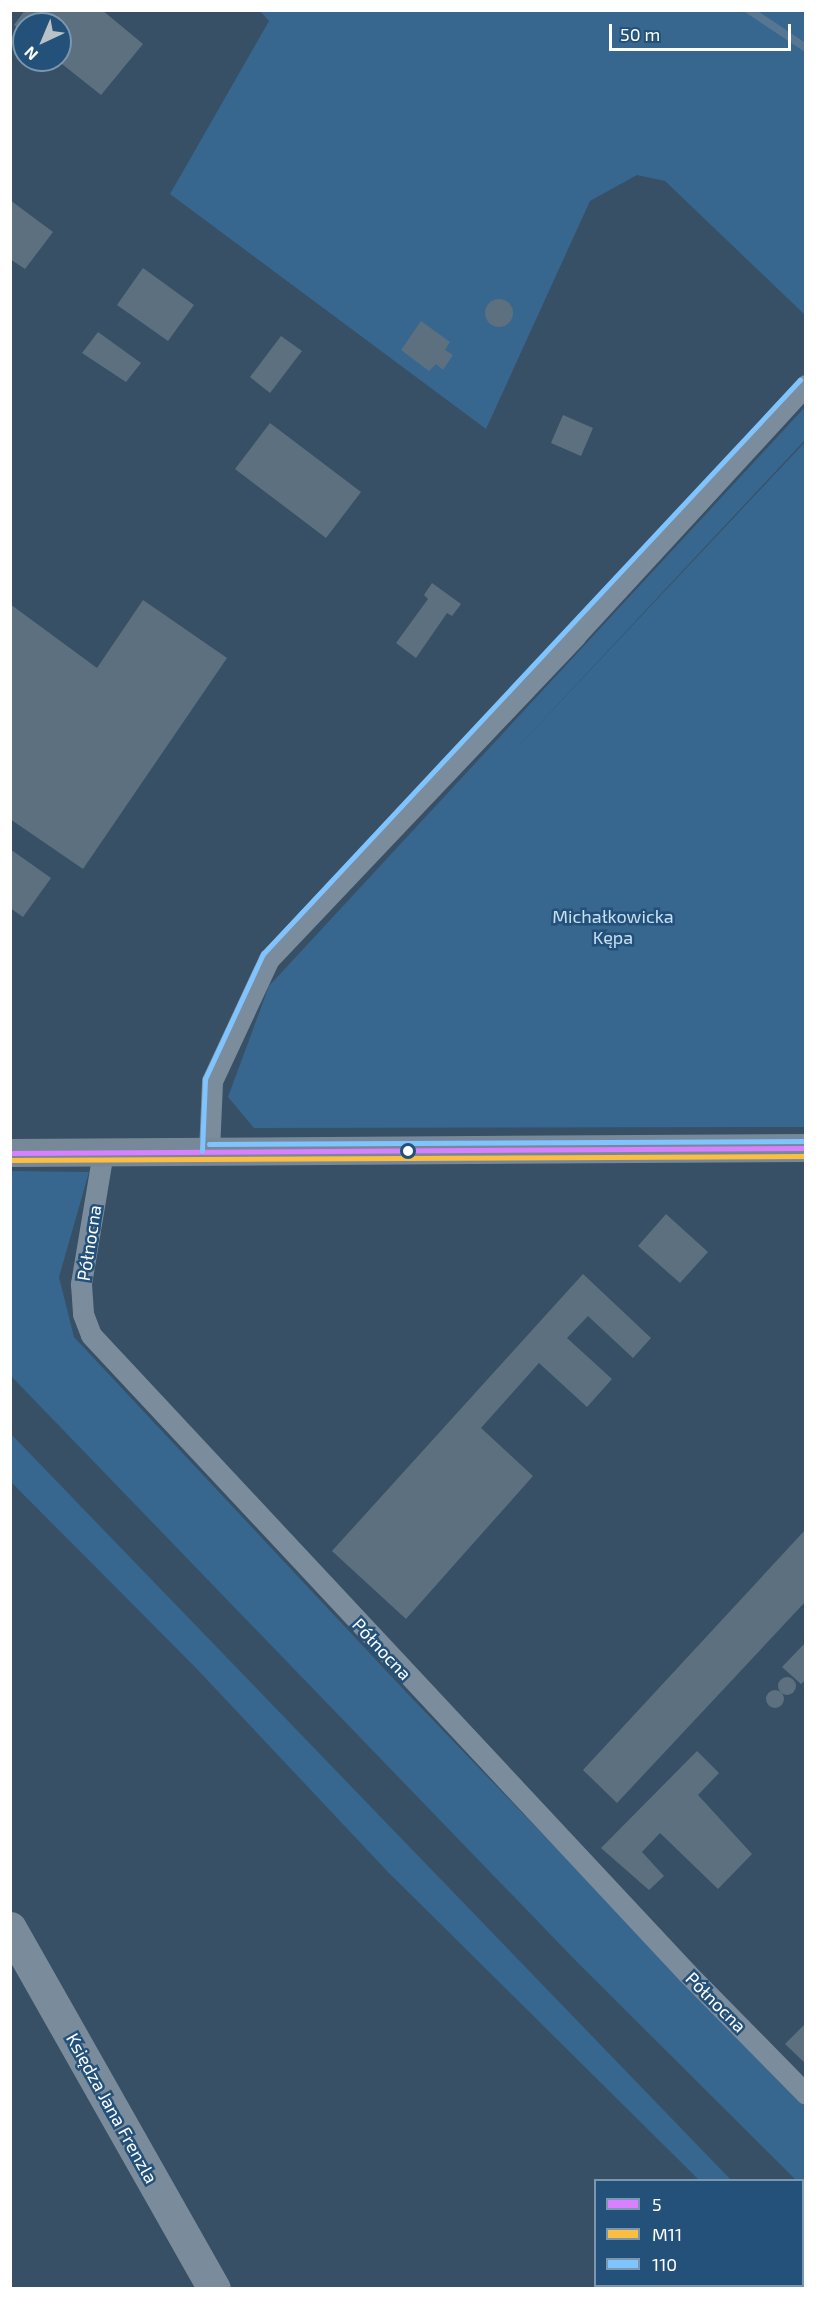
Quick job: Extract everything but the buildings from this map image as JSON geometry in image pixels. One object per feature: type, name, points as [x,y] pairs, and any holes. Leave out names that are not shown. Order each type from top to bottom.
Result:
[{"type":"main road","name":"Księdza Jana Frenzla","points":[[10,1928],[214,2289]]},
{"type":"street","points":[[209,1151],[212,1081],[269,958],[576,636],[806,385]]},
{"type":"street","points":[[10,1153],[806,1148]]},
{"type":"street","name":"Północna","points":[[103,1152],[81,1284],[83,1314],[91,1335],[687,1973],[806,2094]]},
{"type":"green space","points":[[260,11],[805,11],[805,315],[665,181],[637,175],[590,201],[486,429],[170,194],[269,21]]},
{"type":"green space","name":"Michałkowicka Kępa","points":[[805,407],[805,440],[501,765],[805,442],[805,1127],[254,1128],[228,1097],[269,986]]},
{"type":"green space","points":[[11,1171],[89,1172],[59,1277],[74,1337],[406,1692],[805,2107],[805,2190],[804,2179],[795,2179],[575,1960],[11,1376]]},
{"type":"green space","points":[[10,1434],[730,2179],[698,2179],[387,1871],[196,1668],[11,1482]]},
{"type":"waterway","points":[[749,10],[806,48]]},
{"type":"transit line","name":"110","points":[[202,1151],[205,1079],[263,954],[800,380]]},
{"type":"transit line","name":"110","points":[[209,1144],[806,1141]]},
{"type":"transit line","name":"5","points":[[10,1153],[806,1148]]},
{"type":"transit line","name":"M11","points":[[10,1160],[806,1156]]}]
